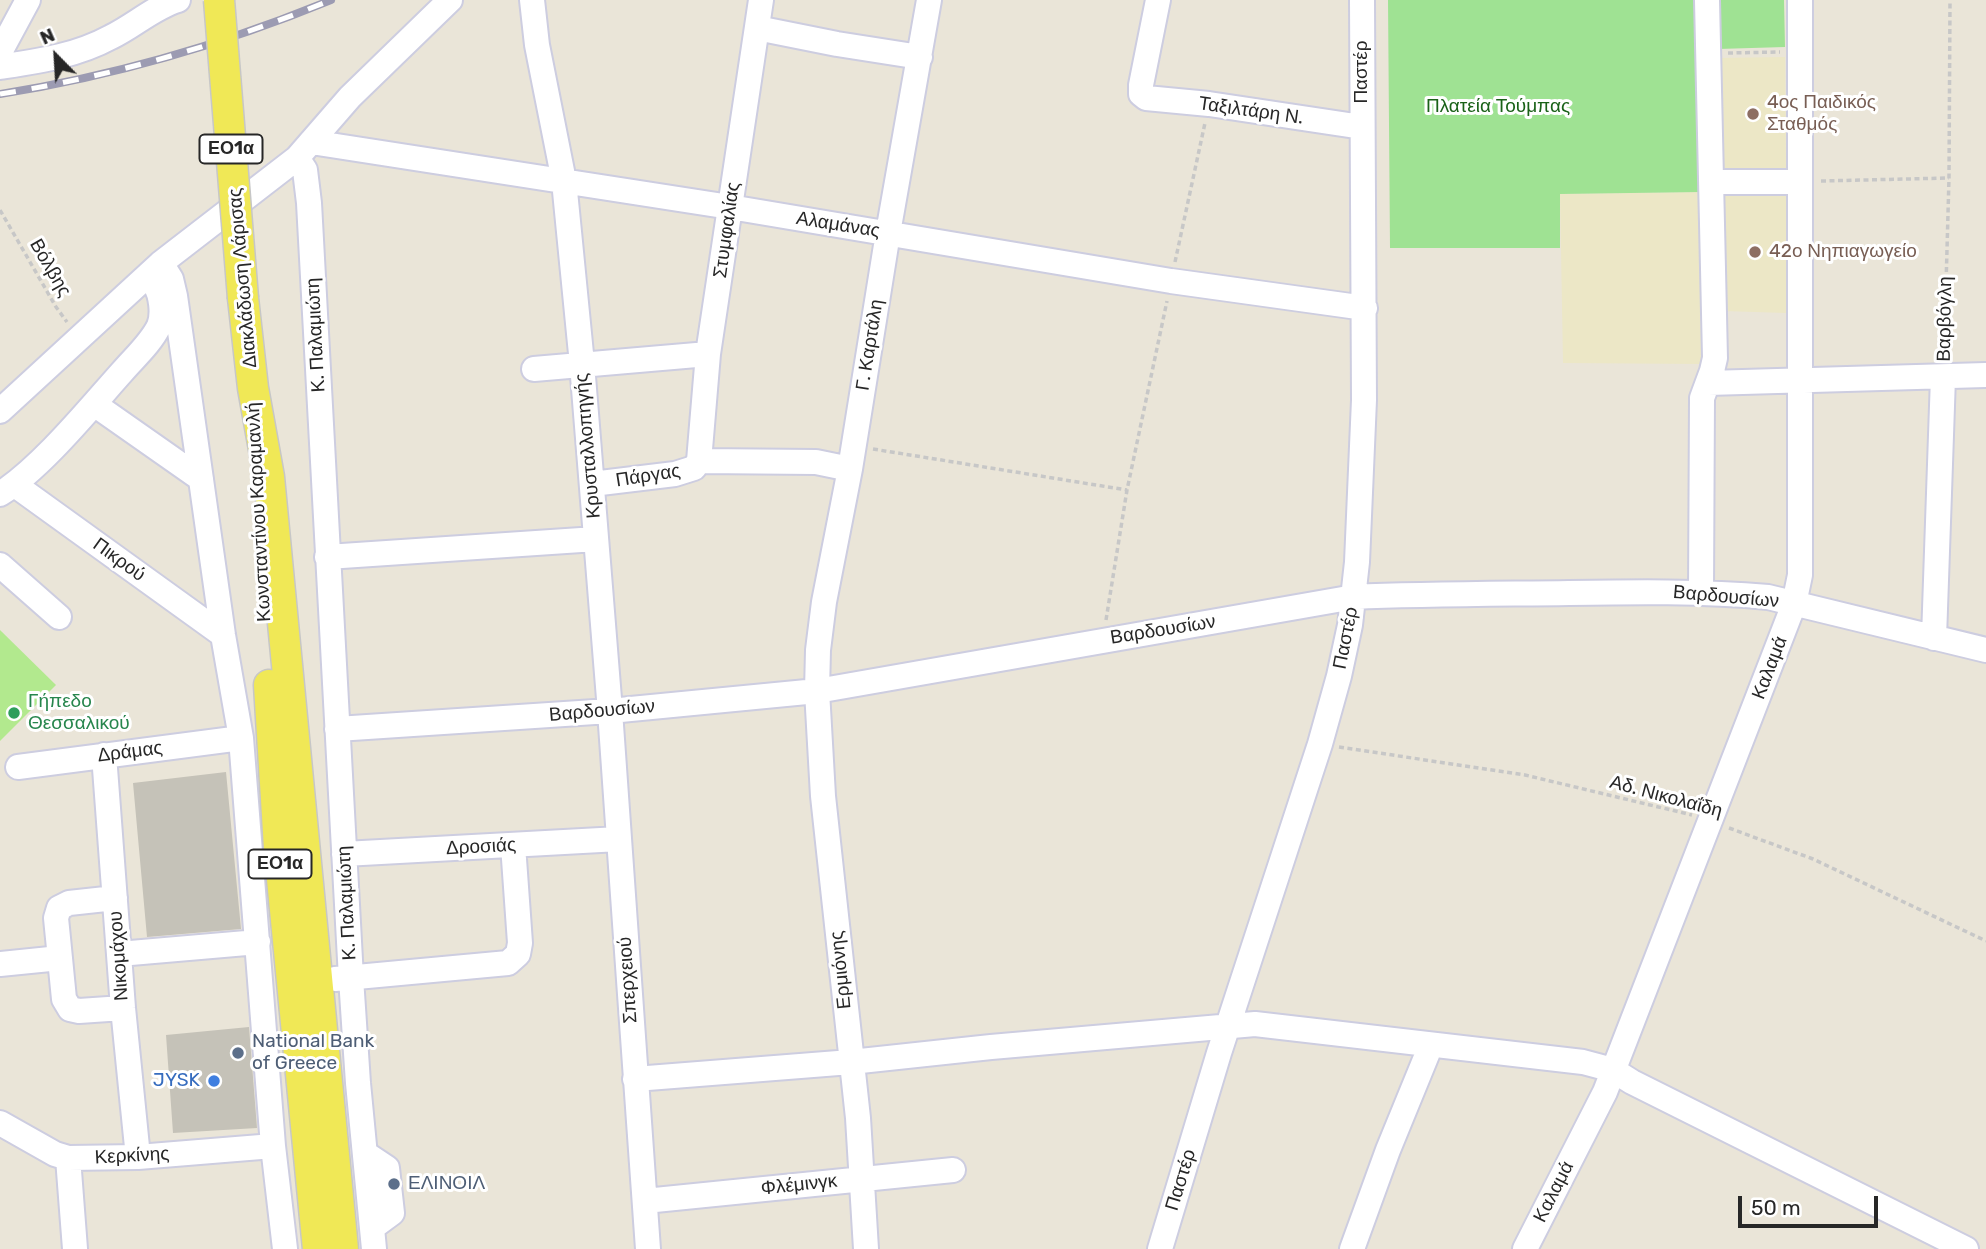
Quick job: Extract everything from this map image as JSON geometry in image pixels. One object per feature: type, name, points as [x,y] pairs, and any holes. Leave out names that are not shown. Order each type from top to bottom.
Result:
[{"type":"main road","name":"Διακλάδωση Λάρισας","points":[[219,0],[243,298],[253,388]]},
{"type":"main road","name":"Κωνσταντίνου Καραμανλή","points":[[253,388],[269,477],[343,1249]]},
{"type":"main road","name":"Κωνσταντίνου Καραμανλή","points":[[253,388],[254,478],[279,848],[318,1249]]},
{"type":"street","points":[[0,52],[28,0]]},
{"type":"street","points":[[0,411],[153,270],[304,150],[350,97],[450,0]]},
{"type":"street","name":"Κρυσταλλοπηγής","points":[[532,0],[537,45],[564,181],[610,711]]},
{"type":"street","name":"Στυμφαλίας","points":[[699,461],[708,354],[761,0]]},
{"type":"street","name":"Γ. Καρτάλη","points":[[817,691],[821,624],[929,0]]},
{"type":"street","name":"Ταξιλτάρη Ν.","points":[[1158,0],[1141,94],[1146,98],[1209,104],[1362,127]]},
{"type":"street","name":"Παστέρ","points":[[1160,1249],[1228,1027],[1320,744],[1342,665],[1354,597],[1361,493],[1365,308],[1362,0]]},
{"type":"street","points":[[1701,592],[1702,398],[1715,358],[1707,0]]},
{"type":"street","name":"Καλαμά","points":[[1525,1249],[1605,1092],[1794,604],[1800,575],[1800,0]]},
{"type":"street","points":[[0,67],[62,57],[85,49],[119,33],[166,1]]},
{"type":"street","points":[[757,28],[920,57]]},
{"type":"street","name":"Αλαμάνας","points":[[304,150],[564,181],[1171,281],[1365,308]]},
{"type":"street","name":"Κ. Παλαμιώτη","points":[[304,150],[351,978],[358,1083],[374,1238]]},
{"type":"street","points":[[1712,182],[1800,182]]},
{"type":"street","points":[[8,489],[94,404],[152,338],[159,326],[161,303],[153,270]]},
{"type":"street","points":[[153,270],[171,279],[175,296],[223,635],[241,738],[273,1146],[285,1249]]},
{"type":"street","points":[[534,369],[708,354]]},
{"type":"street","points":[[1708,383],[1986,375]]},
{"type":"street","name":"Βαρβόγλη","points":[[1934,638],[1943,377]]},
{"type":"street","points":[[94,404],[201,479]]},
{"type":"street","points":[[699,461],[816,463],[852,457]]},
{"type":"street","name":"Πάργας","points":[[592,484],[675,474],[694,468],[699,461]]},
{"type":"street","name":"Πικρού","points":[[8,489],[223,635]]},
{"type":"street","points":[[327,557],[596,538]]},
{"type":"street","points":[[0,565],[59,617]]},
{"type":"street","name":"Βαρδουσίων","points":[[337,729],[610,711],[817,691],[1354,597],[1701,592],[1768,597],[1986,650]]},
{"type":"street","name":"Ερμιόνης","points":[[817,691],[823,796],[858,1118],[866,1249]]},
{"type":"street","name":"Σπερχειού","points":[[610,711],[649,1249]]},
{"type":"street","name":"Δράμας","points":[[18,767],[241,738]]},
{"type":"street","name":"Νικομάχου","points":[[104,755],[123,1007],[138,1157]]},
{"type":"street","name":"Δροσιάς","points":[[344,854],[619,839]]},
{"type":"street","points":[[317,980],[508,963],[518,954],[520,943],[513,845]]},
{"type":"street","points":[[115,898],[69,903],[59,908],[56,918],[64,999],[70,1009],[79,1011],[123,1007]]},
{"type":"street","points":[[120,954],[258,942]]},
{"type":"street","points":[[0,964],[60,958]]},
{"type":"street","points":[[635,1079],[851,1062],[1255,1024],[1583,1062],[1613,1070],[1632,1082],[1966,1249]]},
{"type":"street","points":[[1352,1249],[1388,1150],[1432,1045]]},
{"type":"street","name":"Κερκίνης","points":[[0,1123],[55,1154],[68,1158],[138,1157],[273,1146]]},
{"type":"street","points":[[68,1158],[75,1249]]},
{"type":"street","name":"Φλέμινγκ","points":[[645,1201],[953,1170]]},
{"type":"path","name":"Βαρβόγλη","points":[[1943,377],[1949,178],[1950,0]]},
{"type":"path","points":[[1709,53],[1800,52]]},
{"type":"path","points":[[1102,640],[1127,491],[1209,104]]},
{"type":"path","points":[[1800,182],[1949,178]]},
{"type":"path","name":"Βόλβης","points":[[0,210],[56,307],[79,337]]},
{"type":"path","points":[[852,457],[1127,491]]},
{"type":"path","name":"Αδ. Νικολαΐδη","points":[[1320,744],[1525,775],[1687,813],[1813,859],[1986,941]]},
{"type":"shaded area","name":"4ος Παιδικός Σταθμός","points":[[1785,57],[1786,170],[1723,171],[1719,58]]},
{"type":"shaded area","points":[[1702,192],[1702,364],[1563,363],[1560,194]]},
{"type":"shaded area","name":"42ο Νηπιαγωγείο","points":[[1724,193],[1786,193],[1786,313],[1723,311]]},
{"type":"green space","name":"Πλατεία Τούμπας","points":[[1388,0],[1696,0],[1702,192],[1560,194],[1560,248],[1390,248]]},
{"type":"green space","points":[[1716,0],[1784,0],[1785,47],[1718,49]]},
{"type":"green space","name":"Γήπεδο Θεσσαλικού","points":[[0,630],[56,685],[0,741]]},
{"type":"building","points":[[226,772],[241,929],[147,937],[133,783]]},
{"type":"building","name":"JYSK","points":[[249,1027],[257,1128],[173,1133],[166,1035]]},
{"type":"railway","points":[[0,94],[85,78],[168,57],[250,31],[331,0]]},
{"type":"place","name":"4ος Παιδικός Σταθμός","points":[[1753,114]]},
{"type":"place","name":"42ο Νηπιαγωγείο","points":[[1755,252]]},
{"type":"place","name":"Γήπεδο Θεσσαλικού","points":[[14,713]]},
{"type":"place","name":"National Bank of Greece","points":[[238,1053]]},
{"type":"place","name":"JYSK","points":[[214,1081]]},
{"type":"place","name":"ΕΛΙΝΟΙΛ","points":[[394,1184]]}]
